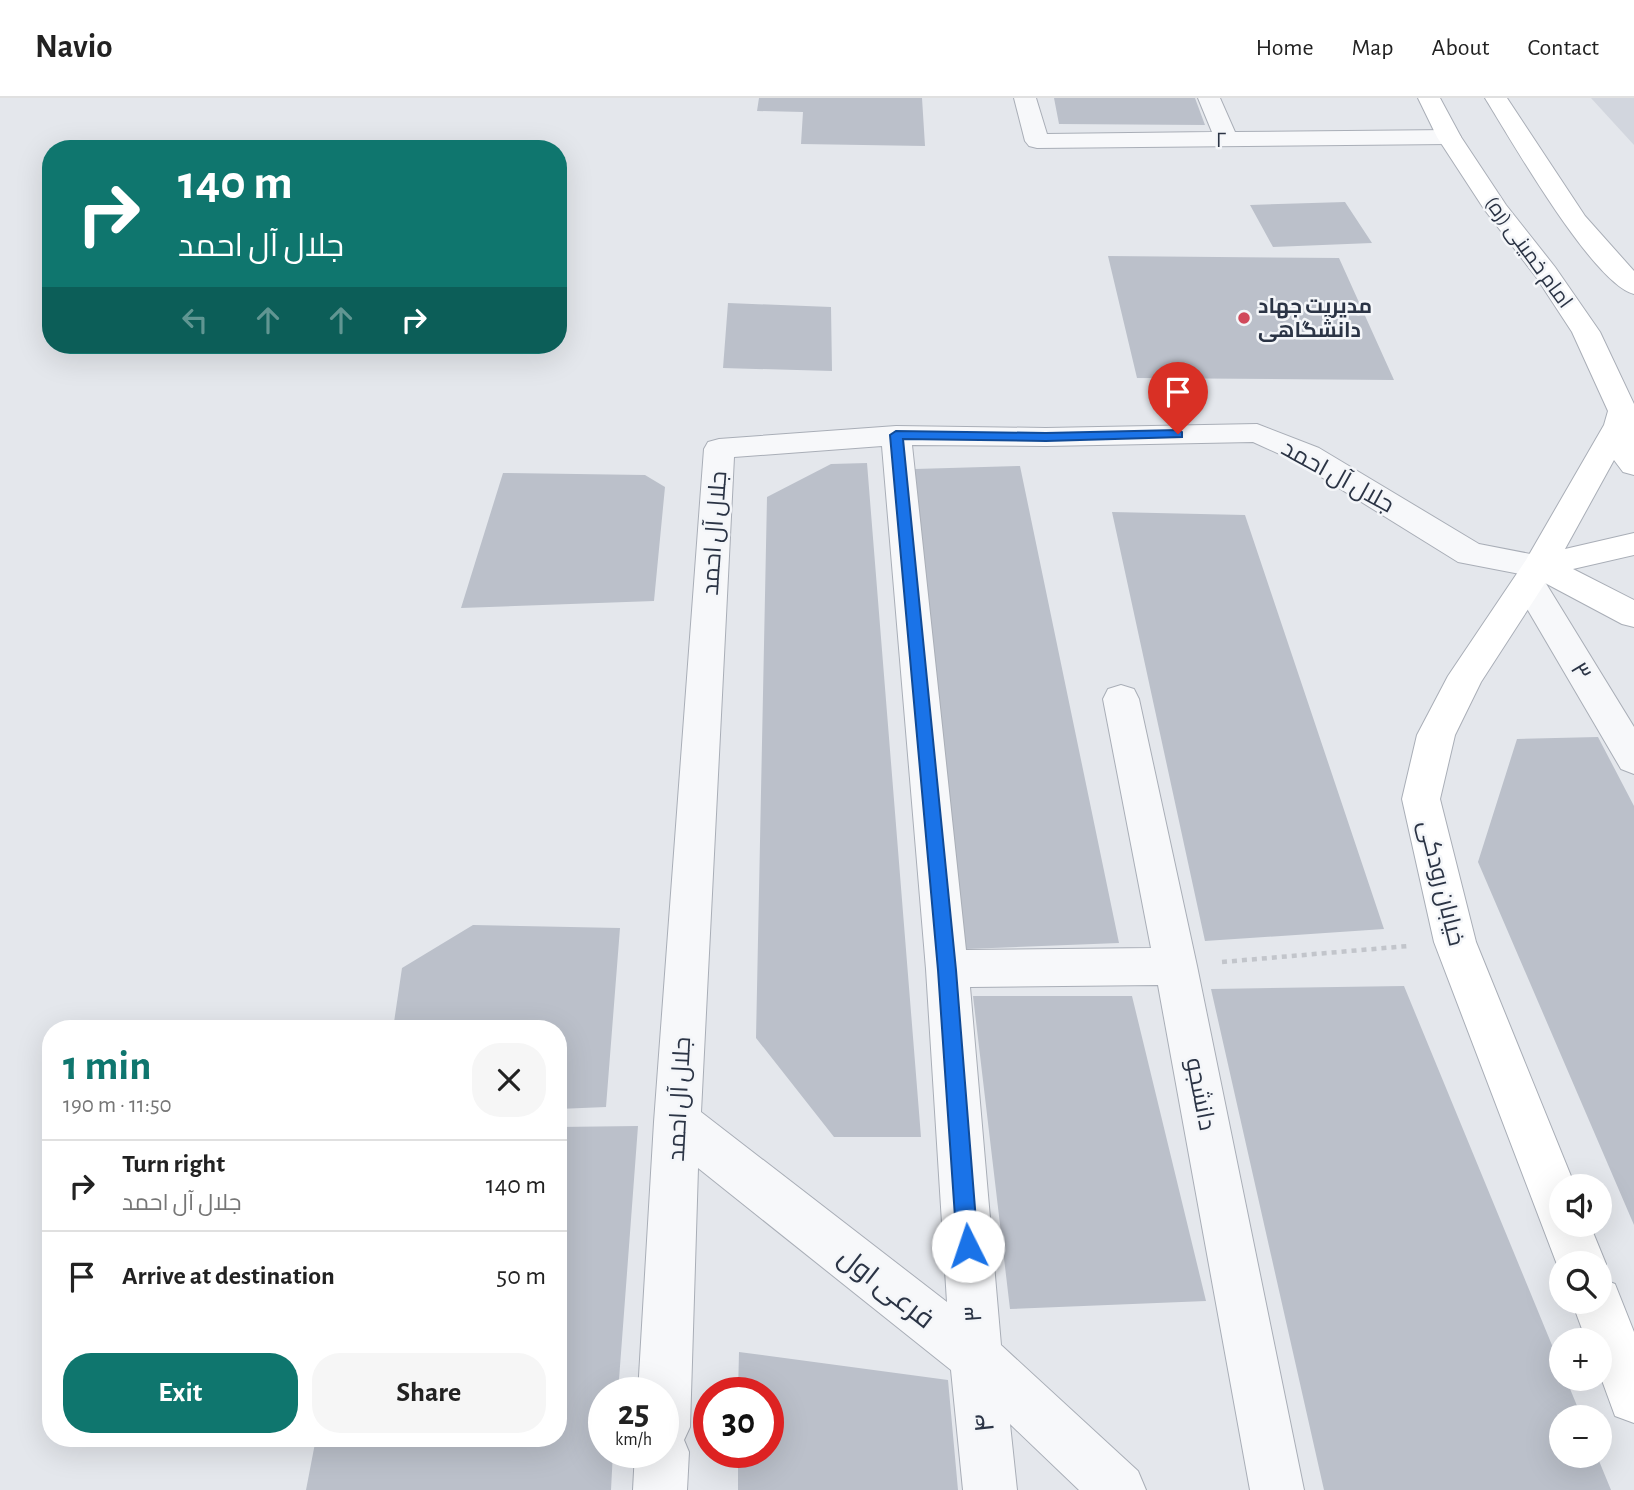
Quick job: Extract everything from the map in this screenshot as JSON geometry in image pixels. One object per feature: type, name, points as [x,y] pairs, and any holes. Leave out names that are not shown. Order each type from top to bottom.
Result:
[{"type":"main road","name":"امام خمینی (ره)","points":[[1429,98],[1449,137],[1496,209],[1546,273],[1586,332],[1624,413],[1622,450],[1634,465]]},
{"type":"main road","points":[[1496,98],[1570,212],[1617,271],[1634,286]]},
{"type":"main road","name":"خیابان رودکی","points":[[1549,1181],[1455,942],[1421,799],[1436,735],[1466,676],[1534,575],[1624,413]]},
{"type":"main road","points":[[1534,575],[1634,544]]},
{"type":"main road","points":[[1534,575],[1634,615]]},
{"type":"main road","points":[[1602,1314],[1634,1397]]},
{"type":"street","name":"۲","points":[[1025,98],[1037,141],[1449,137]]},
{"type":"street","points":[[1209,98],[1227,141]]},
{"type":"street","name":"جلال آل احمد","points":[[665,1377],[677,1122],[719,449],[896,435],[1046,437],[1256,433],[1308,455],[1470,554],[1534,575]]},
{"type":"street","name":"۳","points":[[896,435],[947,970],[976,1357]]},
{"type":"street","name":"۳","points":[[1534,575],[1634,759]]},
{"type":"street","name":"دانشجو","points":[[1121,699],[1176,966],[1277,1490]]},
{"type":"street","points":[[947,970],[1176,966]]},
{"type":"street","name":"فرعی اول","points":[[677,1122],[976,1357],[1119,1490]]},
{"type":"street","name":"۴","points":[[976,1357],[990,1490]]},
{"type":"street","points":[[660,1490],[661,1468]]},
{"type":"path","points":[[1176,966],[1455,942]]},
{"type":"shaded area","points":[[1591,98],[1634,98],[1634,145]]},
{"type":"building","points":[[759,98],[922,98],[925,146],[801,144],[803,112],[757,111]]},
{"type":"building","points":[[1054,98],[1195,98],[1205,125],[1059,124]]},
{"type":"building","points":[[1345,202],[1372,243],[1273,247],[1250,205]]},
{"type":"building","name":"مدیریت جهاد دانشگاهی","points":[[1108,256],[1339,258],[1394,380],[1137,378]]},
{"type":"building","points":[[728,303],[831,307],[832,371],[723,368]]},
{"type":"building","points":[[867,463],[921,1137],[834,1137],[756,1038],[767,497],[831,464]]},
{"type":"building","points":[[1020,466],[1119,943],[966,949],[915,469]]},
{"type":"building","points":[[503,473],[645,475],[665,487],[654,601],[461,608]]},
{"type":"building","points":[[1112,512],[1245,515],[1384,929],[1205,941]]},
{"type":"building","points":[[1598,737],[1634,806],[1634,1225],[1478,862],[1517,739]]},
{"type":"building","points":[[473,925],[620,928],[606,1107],[567,1109],[567,1020],[394,1020],[402,968]]},
{"type":"building","points":[[1404,986],[1549,1338],[1549,1391],[1571,1391],[1577,1405],[1549,1405],[1549,1468],[1602,1468],[1611,1490],[1324,1490],[1211,989]]},
{"type":"building","points":[[973,996],[1132,996],[1206,1301],[1010,1309]]},
{"type":"building","points":[[638,1126],[619,1377],[588,1377],[588,1468],[612,1468],[611,1490],[306,1490],[314,1447],[567,1447],[567,1127]]},
{"type":"building","points":[[739,1352],[948,1380],[958,1490],[738,1490],[738,1468],[784,1468],[784,1377],[738,1377]]},
{"type":"place","name":"مدیریت جهاد دانشگاهی","points":[[1244,318]]},
{"type":"route","points":[[968,1246],[947,970],[896,435],[1046,437],[1178,434]]}]
